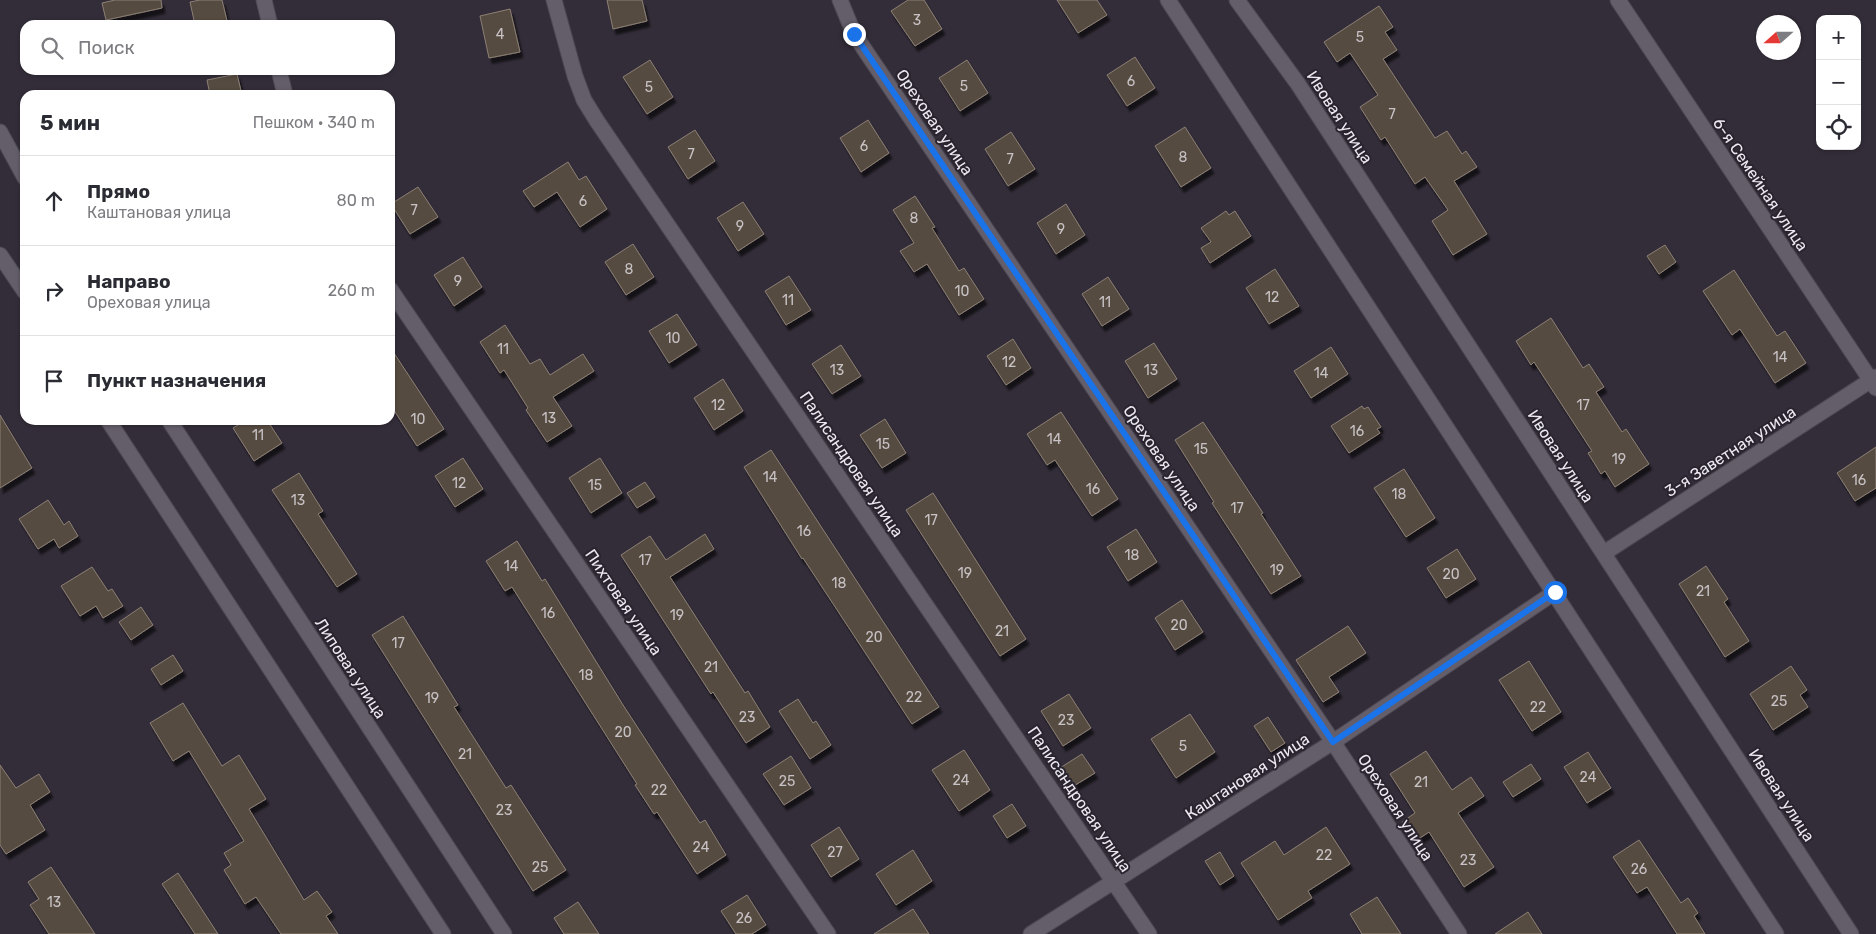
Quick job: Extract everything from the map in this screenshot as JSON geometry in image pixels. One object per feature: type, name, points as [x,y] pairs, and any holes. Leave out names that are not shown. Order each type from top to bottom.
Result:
[{"type":"street","points":[[264,0],[269,20]]},
{"type":"street","name":"Палисандровая улица","points":[[554,0],[575,76],[584,100],[1150,934]]},
{"type":"street","name":"Ореховая улица","points":[[840,0],[854,34],[1333,742],[1459,934]]},
{"type":"street","points":[[1168,0],[1776,934]]},
{"type":"street","name":"Ивовая улица","points":[[1237,0],[1298,84],[1851,934]]},
{"type":"street","name":"6-я Семейная улица","points":[[1618,0],[1874,382]]},
{"type":"street","points":[[280,75],[284,90]]},
{"type":"street","points":[[0,132],[20,169]]},
{"type":"street","points":[[0,255],[20,285]]},
{"type":"street","name":"Пихтовая улица","points":[[395,296],[828,934]]},
{"type":"street","name":"3-я Заветная улица","points":[[1604,553],[1874,382]]},
{"type":"street","points":[[111,425],[443,934]]},
{"type":"street","name":"Липовая улица","points":[[171,425],[504,934]]},
{"type":"street","name":"Каштановая улица","points":[[1031,934],[1333,742],[1555,592]]},
{"type":"building","points":[[115,0],[161,0],[162,8],[106,20],[102,3]]},
{"type":"building","points":[[222,0],[227,20],[194,20],[190,2]]},
{"type":"building","points":[[607,0],[642,0],[647,21],[613,29]]},
{"type":"building","points":[[908,0],[924,0],[942,29],[915,46],[891,11]]},
{"type":"building","points":[[1057,0],[1097,0],[1107,15],[1078,33]]},
{"type":"building","points":[[1379,6],[1393,27],[1385,32],[1397,50],[1383,59],[1435,138],[1447,131],[1462,154],[1466,151],[1477,167],[1454,181],[1487,234],[1453,255],[1432,221],[1448,210],[1425,177],[1415,184],[1385,137],[1381,140],[1360,107],[1378,95],[1350,53],[1337,62],[1324,42]]},
{"type":"building","points":[[510,9],[520,52],[489,58],[480,16]]},
{"type":"building","points":[[1135,57],[1155,88],[1127,106],[1107,75]]},
{"type":"building","points":[[650,60],[673,97],[647,114],[623,77]]},
{"type":"building","points":[[967,60],[988,93],[960,111],[939,78]]},
{"type":"building","points":[[237,75],[241,90],[209,90],[207,80]]},
{"type":"building","points":[[868,120],[889,153],[861,172],[840,138]]},
{"type":"building","points":[[1185,127],[1211,168],[1181,187],[1155,146]]},
{"type":"building","points":[[695,130],[715,161],[688,179],[668,147]]},
{"type":"building","points":[[1011,132],[1035,169],[1008,186],[985,149]]},
{"type":"building","points":[[568,162],[579,180],[586,176],[607,209],[580,227],[557,192],[534,207],[523,191]]},
{"type":"building","points":[[418,187],[438,217],[410,234],[395,210],[395,201]]},
{"type":"building","points":[[915,196],[935,227],[932,228],[959,271],[964,268],[984,299],[959,315],[927,264],[914,272],[900,251],[914,243],[893,210]]},
{"type":"building","points":[[743,202],[764,234],[738,251],[717,218]]},
{"type":"building","points":[[1066,204],[1085,235],[1056,254],[1037,223]]},
{"type":"building","points":[[1226,211],[1229,215],[1235,211],[1251,236],[1210,263],[1201,248],[1211,242],[1201,228]]},
{"type":"building","points":[[633,244],[654,277],[626,295],[605,262]]},
{"type":"building","points":[[1665,245],[1676,262],[1659,274],[1647,256]]},
{"type":"building","points":[[463,257],[482,287],[454,306],[434,275]]},
{"type":"building","points":[[1275,269],[1299,306],[1269,324],[1246,288]]},
{"type":"building","points":[[1734,270],[1777,336],[1785,331],[1806,363],[1775,383],[1740,329],[1732,335],[1703,291]]},
{"type":"building","points":[[789,276],[811,310],[786,325],[765,291]]},
{"type":"building","points":[[1108,277],[1129,309],[1102,326],[1082,294]]},
{"type":"building","points":[[677,314],[697,345],[669,363],[649,331]]},
{"type":"building","points":[[1551,318],[1583,368],[1589,364],[1604,387],[1596,392],[1622,432],[1626,429],[1649,464],[1615,487],[1605,471],[1601,474],[1588,453],[1592,451],[1534,362],[1531,365],[1516,341]]},
{"type":"building","points":[[505,325],[530,364],[540,359],[550,375],[583,354],[594,371],[553,397],[572,426],[547,442],[526,410],[528,408],[504,370],[500,373],[480,342]]},
{"type":"building","points":[[1013,339],[1031,368],[1006,385],[987,356]]},
{"type":"building","points":[[1154,343],[1177,379],[1148,398],[1125,361]]},
{"type":"building","points":[[841,345],[861,376],[832,394],[812,364]]},
{"type":"building","points":[[1331,347],[1348,374],[1311,398],[1294,371]]},
{"type":"building","points":[[395,355],[444,429],[417,446],[395,412]]},
{"type":"building","points":[[723,379],[743,411],[714,430],[694,398]]},
{"type":"building","points":[[1362,406],[1364,409],[1368,407],[1381,427],[1377,429],[1380,433],[1349,453],[1331,426]]},
{"type":"building","points":[[1061,412],[1118,499],[1092,516],[1055,460],[1047,465],[1027,434]]},
{"type":"building","points":[[0,415],[32,468],[0,488]]},
{"type":"building","points":[[885,419],[906,453],[882,468],[860,435]]},
{"type":"building","points":[[1203,422],[1263,513],[1261,514],[1301,576],[1271,594],[1212,503],[1214,502],[1175,440]]},
{"type":"building","points":[[238,425],[270,425],[282,443],[254,461],[233,428]]},
{"type":"building","points":[[1876,447],[1876,488],[1855,501],[1837,473]]},
{"type":"building","points":[[771,450],[939,707],[912,724],[802,559],[744,467]]},
{"type":"building","points":[[463,458],[483,489],[455,507],[435,476]]},
{"type":"building","points":[[600,458],[622,493],[591,513],[569,478]]},
{"type":"building","points":[[1404,469],[1435,518],[1406,537],[1374,488]]},
{"type":"building","points":[[299,473],[323,511],[318,514],[357,574],[337,587],[272,490]]},
{"type":"building","points":[[645,482],[655,497],[637,508],[627,493]]},
{"type":"building","points":[[933,493],[1026,639],[1000,656],[906,510]]},
{"type":"building","points":[[48,500],[64,525],[69,521],[78,536],[59,548],[54,539],[38,549],[19,519]]},
{"type":"building","points":[[1136,529],[1157,562],[1128,581],[1107,547]]},
{"type":"building","points":[[705,534],[714,549],[670,577],[745,693],[748,691],[770,727],[746,743],[713,692],[711,694],[621,555],[650,536],[666,560]]},
{"type":"building","points":[[517,541],[542,581],[545,579],[623,705],[700,823],[705,820],[726,855],[697,874],[657,812],[654,814],[635,785],[637,784],[512,587],[505,591],[486,561]]},
{"type":"building","points":[[1457,549],[1476,579],[1446,598],[1427,568]]},
{"type":"building","points":[[1706,566],[1728,599],[1724,602],[1749,641],[1725,657],[1679,584]]},
{"type":"building","points":[[92,567],[108,591],[112,589],[123,606],[103,618],[96,606],[80,616],[61,586]]},
{"type":"building","points":[[1182,600],[1203,632],[1175,650],[1155,618]]},
{"type":"building","points":[[141,607],[153,625],[131,640],[119,622]]},
{"type":"building","points":[[403,616],[458,705],[454,707],[506,788],[511,785],[566,870],[533,891],[372,635]]},
{"type":"building","points":[[1348,626],[1366,653],[1329,677],[1339,692],[1323,702],[1296,660]]},
{"type":"building","points":[[173,655],[183,671],[161,685],[151,669]]},
{"type":"building","points":[[1529,661],[1561,712],[1532,731],[1499,680]]},
{"type":"building","points":[[1791,666],[1807,690],[1800,695],[1808,707],[1773,730],[1750,694]]},
{"type":"building","points":[[1069,694],[1091,728],[1063,746],[1041,711]]},
{"type":"building","points":[[798,699],[813,723],[816,721],[831,745],[810,759],[779,711]]},
{"type":"building","points":[[183,703],[222,766],[239,755],[266,799],[249,809],[304,900],[317,891],[332,912],[326,916],[338,934],[281,934],[256,897],[245,904],[224,870],[231,865],[224,853],[244,841],[189,751],[173,761],[150,723]]},
{"type":"building","points":[[1190,714],[1215,752],[1176,778],[1151,739]]},
{"type":"building","points":[[1268,717],[1285,743],[1271,752],[1254,726]]},
{"type":"building","points":[[964,750],[990,790],[959,811],[932,770]]},
{"type":"building","points":[[1426,751],[1452,790],[1471,777],[1484,796],[1458,813],[1494,867],[1464,887],[1429,832],[1414,842],[1402,822],[1415,813],[1390,774]]},
{"type":"building","points":[[1588,752],[1611,788],[1587,803],[1564,767]]},
{"type":"building","points":[[1082,754],[1095,773],[1072,787],[1060,768]]},
{"type":"building","points":[[791,756],[811,788],[784,805],[763,774]]},
{"type":"building","points":[[1531,764],[1541,779],[1513,797],[1503,782]]},
{"type":"building","points":[[0,765],[16,788],[39,774],[50,792],[30,805],[45,830],[6,854],[0,845]]},
{"type":"building","points":[[1012,804],[1026,826],[1007,838],[993,816]]},
{"type":"building","points":[[839,827],[859,859],[831,877],[811,845]]},
{"type":"building","points":[[1326,827],[1350,864],[1308,891],[1312,898],[1278,920],[1241,863],[1275,841],[1284,855]]},
{"type":"building","points":[[1639,840],[1681,903],[1688,898],[1698,913],[1694,916],[1705,934],[1677,934],[1647,887],[1637,893],[1613,857]]},
{"type":"building","points":[[913,850],[932,881],[896,905],[876,874]]},
{"type":"building","points":[[1220,852],[1234,876],[1220,885],[1205,861]]},
{"type":"building","points":[[51,867],[95,934],[49,934],[30,905],[39,899],[28,882]]},
{"type":"building","points":[[178,873],[218,934],[195,934],[162,884]]},
{"type":"building","points":[[747,895],[766,925],[752,934],[736,934],[721,911]]},
{"type":"building","points":[[1377,897],[1401,934],[1362,934],[1350,914]]},
{"type":"building","points":[[578,902],[599,934],[564,934],[554,918]]},
{"type":"building","points":[[913,909],[929,934],[874,934]]},
{"type":"building","points":[[1528,912],[1542,934],[1495,934]]},
{"type":"route","points":[[854,34],[1333,742],[1555,592]]}]
